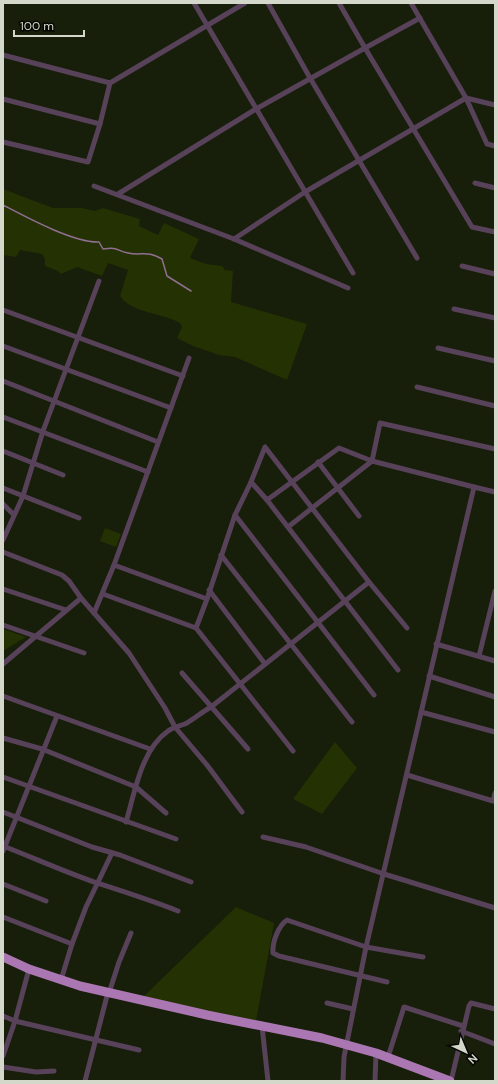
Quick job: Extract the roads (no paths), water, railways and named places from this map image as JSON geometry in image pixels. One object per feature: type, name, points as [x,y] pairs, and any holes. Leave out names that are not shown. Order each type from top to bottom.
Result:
[{"type":"highway","points":[[3,957],[29,969],[61,980],[207,1015],[322,1038],[388,1057],[450,1081]]},
{"type":"street","points":[[194,3],[353,273]]},
{"type":"street","points":[[3,55],[110,83],[245,3]]},
{"type":"street","points":[[268,3],[310,78],[417,258]]},
{"type":"street","points":[[339,3],[413,130],[472,227],[495,232]]},
{"type":"street","points":[[411,3],[466,98],[487,144],[495,146]]},
{"type":"street","points":[[118,194],[256,109],[420,18]]},
{"type":"street","points":[[3,142],[88,162],[100,124],[110,83]]},
{"type":"street","points":[[234,239],[305,192],[466,98],[495,105]]},
{"type":"street","points":[[3,99],[100,124]]},
{"type":"street","points":[[474,183],[495,188]]},
{"type":"street","points":[[94,186],[234,239],[348,288]]},
{"type":"street","points":[[462,266],[495,274]]},
{"type":"street","points":[[3,540],[23,496],[43,431],[99,281]]},
{"type":"street","points":[[454,309],[495,318]]},
{"type":"street","points":[[3,310],[183,376]]},
{"type":"street","points":[[3,346],[171,408]]},
{"type":"street","points":[[438,348],[495,361]]},
{"type":"street","points":[[94,613],[114,565],[189,358]]},
{"type":"street","points":[[3,381],[55,400],[158,442]]},
{"type":"street","points":[[417,387],[495,406]]},
{"type":"street","points":[[3,417],[148,472]]},
{"type":"street","points":[[288,527],[372,461],[380,422],[495,449]]},
{"type":"street","points":[[196,628],[235,515],[251,482],[265,447],[407,628]]},
{"type":"street","points":[[267,500],[339,448],[372,461],[495,492]]},
{"type":"street","points":[[3,451],[63,475]]},
{"type":"street","points":[[318,462],[359,516]]},
{"type":"street","points":[[251,482],[267,500],[344,602],[398,670]]},
{"type":"street","points":[[343,1081],[346,1045],[366,947],[474,487]]},
{"type":"street","points":[[3,488],[79,518]]},
{"type":"street","points":[[3,504],[14,514]]},
{"type":"street","points":[[235,515],[374,695]]},
{"type":"street","points":[[3,552],[62,575],[69,580],[81,598],[129,653],[165,708],[174,727],[207,765],[242,812]]},
{"type":"street","points":[[221,555],[352,722]]},
{"type":"street","points":[[114,565],[207,599]]},
{"type":"street","points":[[126,822],[136,787],[150,749],[160,738],[174,727],[187,723],[211,707],[370,582]]},
{"type":"street","points":[[3,590],[66,610]]},
{"type":"street","points":[[209,590],[265,664]]},
{"type":"street","points":[[479,656],[495,591]]},
{"type":"street","points":[[103,594],[196,628],[293,752]]},
{"type":"street","points":[[4,662],[81,598]]},
{"type":"street","points":[[3,625],[84,653]]},
{"type":"street","points":[[436,644],[495,661]]},
{"type":"street","points":[[182,673],[248,749]]},
{"type":"street","points":[[430,676],[495,697]]},
{"type":"street","points":[[3,696],[150,749]]},
{"type":"street","points":[[421,712],[495,732]]},
{"type":"street","points":[[57,716],[42,749],[4,848],[97,883],[140,895],[178,911]]},
{"type":"street","points":[[3,738],[42,749],[136,787],[166,813]]},
{"type":"street","points":[[407,775],[493,802],[495,793]]},
{"type":"street","points":[[3,777],[176,839]]},
{"type":"street","points":[[3,812],[191,882]]},
{"type":"street","points":[[263,837],[306,847],[384,874],[495,908]]},
{"type":"street","points":[[61,980],[72,944],[97,883],[105,870],[112,853]]},
{"type":"street","points":[[3,884],[46,901]]},
{"type":"street","points":[[3,917],[72,944]]},
{"type":"street","points":[[387,982],[279,956],[273,953],[273,942],[283,922],[287,920],[366,947],[423,957]]},
{"type":"street","points":[[84,1081],[109,992],[119,962],[132,933]]},
{"type":"street","points":[[3,1056],[15,1021],[29,969]]},
{"type":"street","points":[[328,1003],[353,1009]]},
{"type":"street","points":[[450,1081],[462,1028],[467,1010],[471,1003],[495,1009]]},
{"type":"street","points":[[388,1057],[404,1007],[462,1028],[495,1044]]},
{"type":"street","points":[[3,1016],[15,1021],[139,1050]]},
{"type":"street","points":[[262,1026],[268,1081]]},
{"type":"street","points":[[375,1081],[376,1053]]},
{"type":"street","points":[[3,1067],[36,1072],[54,1071]]},
{"type":"waterway","points":[[3,205],[64,234],[89,241],[99,242],[103,249],[108,248],[133,254],[148,254],[157,256],[162,259],[167,276],[191,291]]}]
